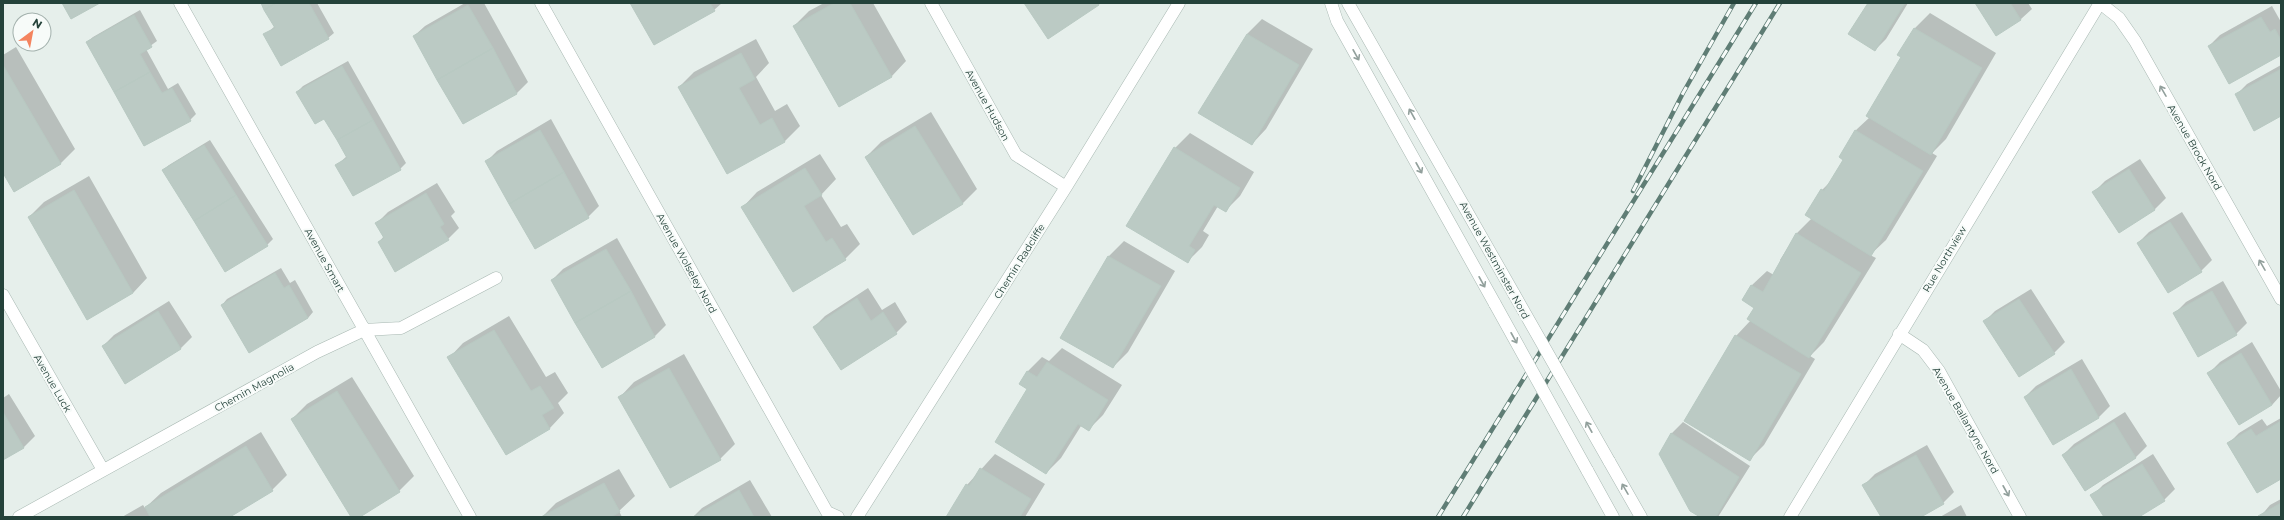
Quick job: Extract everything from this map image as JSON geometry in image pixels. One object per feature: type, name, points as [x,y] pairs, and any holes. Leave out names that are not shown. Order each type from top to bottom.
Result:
[{"type":"street","name":"Avenue Smart","points":[[180,3],[470,517]]},
{"type":"street","name":"Avenue Wolseley Nord","points":[[541,3],[827,512],[838,517]]},
{"type":"street","name":"Avenue Hudson","points":[[931,3],[1016,155],[1066,187]]},
{"type":"street","name":"Chemin Radcliffe","points":[[857,517],[1066,187],[1179,3]]},
{"type":"street","points":[[1331,3],[1337,20],[1613,517]]},
{"type":"street","name":"Avenue Westminster Nord","points":[[1348,3],[1354,11],[1641,517]]},
{"type":"street","name":"Avenue Brock Nord","points":[[2100,3],[2119,18],[2135,41],[2281,299]]},
{"type":"street","name":"Rue Northview","points":[[1790,517],[2100,3]]},
{"type":"street","name":"Chemin Magnolia","points":[[19,517],[317,352],[364,330],[401,328],[496,278]]},
{"type":"street","name":"Avenue Luck","points":[[3,295],[103,470]]},
{"type":"street","name":"Avenue Ballantyne Nord","points":[[1899,334],[1923,350],[1939,371],[2020,517]]},
{"type":"building","points":[[62,3],[100,3],[71,19]]},
{"type":"building","points":[[261,3],[276,3],[264,10]]},
{"type":"building","points":[[276,3],[309,3],[329,39],[281,66],[263,34],[275,28],[264,10]]},
{"type":"building","points":[[630,3],[710,3],[715,11],[654,45]]},
{"type":"building","points":[[834,3],[850,3],[892,77],[839,107],[793,26]]},
{"type":"building","points":[[1024,3],[1098,3],[1099,5],[1048,39]]},
{"type":"building","points":[[1868,3],[1905,3],[1875,51],[1848,34]]},
{"type":"building","points":[[1975,3],[2013,3],[2011,4],[2021,20],[1996,36]]},
{"type":"building","points":[[468,5],[493,48],[437,80],[413,36]]},
{"type":"building","points":[[134,15],[152,47],[140,54],[150,72],[114,92],[86,42]]},
{"type":"building","points":[[2261,17],[2270,32],[2275,29],[2281,40],[2281,55],[2229,84],[2208,46]]},
{"type":"building","points":[[1914,28],[1982,68],[1931,155],[1866,116],[1901,57],[1897,55]]},
{"type":"building","points":[[1247,34],[1299,65],[1252,145],[1198,113]]},
{"type":"building","points":[[493,48],[517,94],[463,124],[437,80]]},
{"type":"building","points":[[741,53],[755,79],[739,88],[760,125],[772,118],[785,142],[727,174],[678,87]]},
{"type":"building","points":[[3,65],[61,164],[14,192],[3,173]]},
{"type":"building","points":[[342,66],[373,120],[337,140],[324,119],[315,124],[296,92]]},
{"type":"building","points":[[2281,69],[2281,116],[2254,131],[2235,94]]},
{"type":"building","points":[[150,72],[162,93],[172,88],[191,121],[144,146],[114,92]]},
{"type":"building","points":[[373,120],[401,170],[353,196],[335,165],[347,158],[337,140]]},
{"type":"building","points":[[915,126],[963,204],[913,235],[865,157]]},
{"type":"building","points":[[540,130],[564,172],[509,204],[485,161]]},
{"type":"building","points":[[1855,130],[1923,171],[1871,256],[1805,215],[1821,189],[1824,191],[1843,160],[1839,157]]},
{"type":"building","points":[[204,145],[236,195],[194,221],[162,170]]},
{"type":"building","points":[[1174,147],[1240,188],[1226,212],[1214,205],[1189,246],[1195,250],[1188,263],[1126,226]]},
{"type":"building","points":[[805,168],[822,195],[804,206],[826,242],[832,238],[846,260],[793,292],[741,207]]},
{"type":"building","points":[[2129,169],[2155,210],[2119,233],[2092,192]]},
{"type":"building","points":[[564,172],[589,218],[535,249],[509,204]]},
{"type":"building","points":[[74,190],[133,293],[87,320],[28,217]]},
{"type":"building","points":[[426,193],[444,224],[440,227],[449,240],[395,272],[378,242],[384,238],[375,223]]},
{"type":"building","points":[[236,195],[268,246],[225,272],[194,221]]},
{"type":"building","points":[[2170,222],[2202,272],[2168,293],[2137,243]]},
{"type":"building","points":[[1796,233],[1861,273],[1809,358],[1747,319],[1754,308],[1742,300],[1751,285],[1763,292]]},
{"type":"building","points":[[606,249],[631,291],[575,323],[551,280]]},
{"type":"building","points":[[1108,256],[1161,286],[1113,368],[1060,338]]},
{"type":"building","points":[[275,273],[284,288],[289,285],[308,318],[249,353],[221,305]]},
{"type":"building","points":[[631,291],[655,337],[602,368],[575,323]]},
{"type":"building","points":[[2212,291],[2237,335],[2198,357],[2173,313]]},
{"type":"building","points":[[857,298],[871,321],[883,312],[897,334],[841,370],[813,327]]},
{"type":"building","points":[[2019,299],[2055,354],[2019,377],[1983,321]]},
{"type":"building","points":[[158,311],[181,349],[125,384],[102,346]]},
{"type":"building","points":[[494,330],[531,391],[540,386],[554,408],[542,415],[550,429],[506,455],[447,357]]},
{"type":"building","points":[[1735,335],[1801,374],[1750,461],[1684,421]]},
{"type":"building","points":[[2241,353],[2272,405],[2239,425],[2207,373]]},
{"type":"building","points":[[1047,362],[1108,400],[1089,431],[1078,424],[1046,474],[995,442],[1027,389],[1019,384],[1027,371],[1037,377]]},
{"type":"building","points":[[669,368],[721,460],[670,488],[618,397]]},
{"type":"building","points":[[2071,369],[2099,418],[2053,445],[2024,397]]},
{"type":"building","points":[[337,391],[400,492],[360,517],[351,517],[291,419]]},
{"type":"building","points":[[3,412],[24,448],[3,460]]},
{"type":"building","points":[[2281,421],[2281,479],[2257,493],[2227,443],[2251,429],[2256,436]]},
{"type":"building","points":[[2114,422],[2136,458],[2085,491],[2062,455]]},
{"type":"building","points":[[1671,433],[1739,477],[1716,517],[1700,517],[1690,511],[1659,454]]},
{"type":"building","points":[[246,446],[273,491],[230,517],[150,517],[145,507]]},
{"type":"building","points":[[1916,455],[1944,504],[1921,517],[1881,517],[1862,485]]},
{"type":"building","points":[[2142,464],[2165,501],[2139,517],[2104,517],[2090,495]]},
{"type":"building","points":[[980,468],[1031,499],[1020,517],[946,517],[966,484],[969,486]]},
{"type":"building","points":[[604,483],[620,512],[611,517],[541,517]]},
{"type":"building","points":[[739,490],[754,517],[693,517]]},
{"type":"building","points":[[2281,503],[2281,517],[2258,516]]},
{"type":"railway","points":[[1633,191],[1683,93],[1734,3]]},
{"type":"railway","points":[[1438,517],[1756,3]]},
{"type":"railway","points":[[1463,517],[1780,3]]}]
